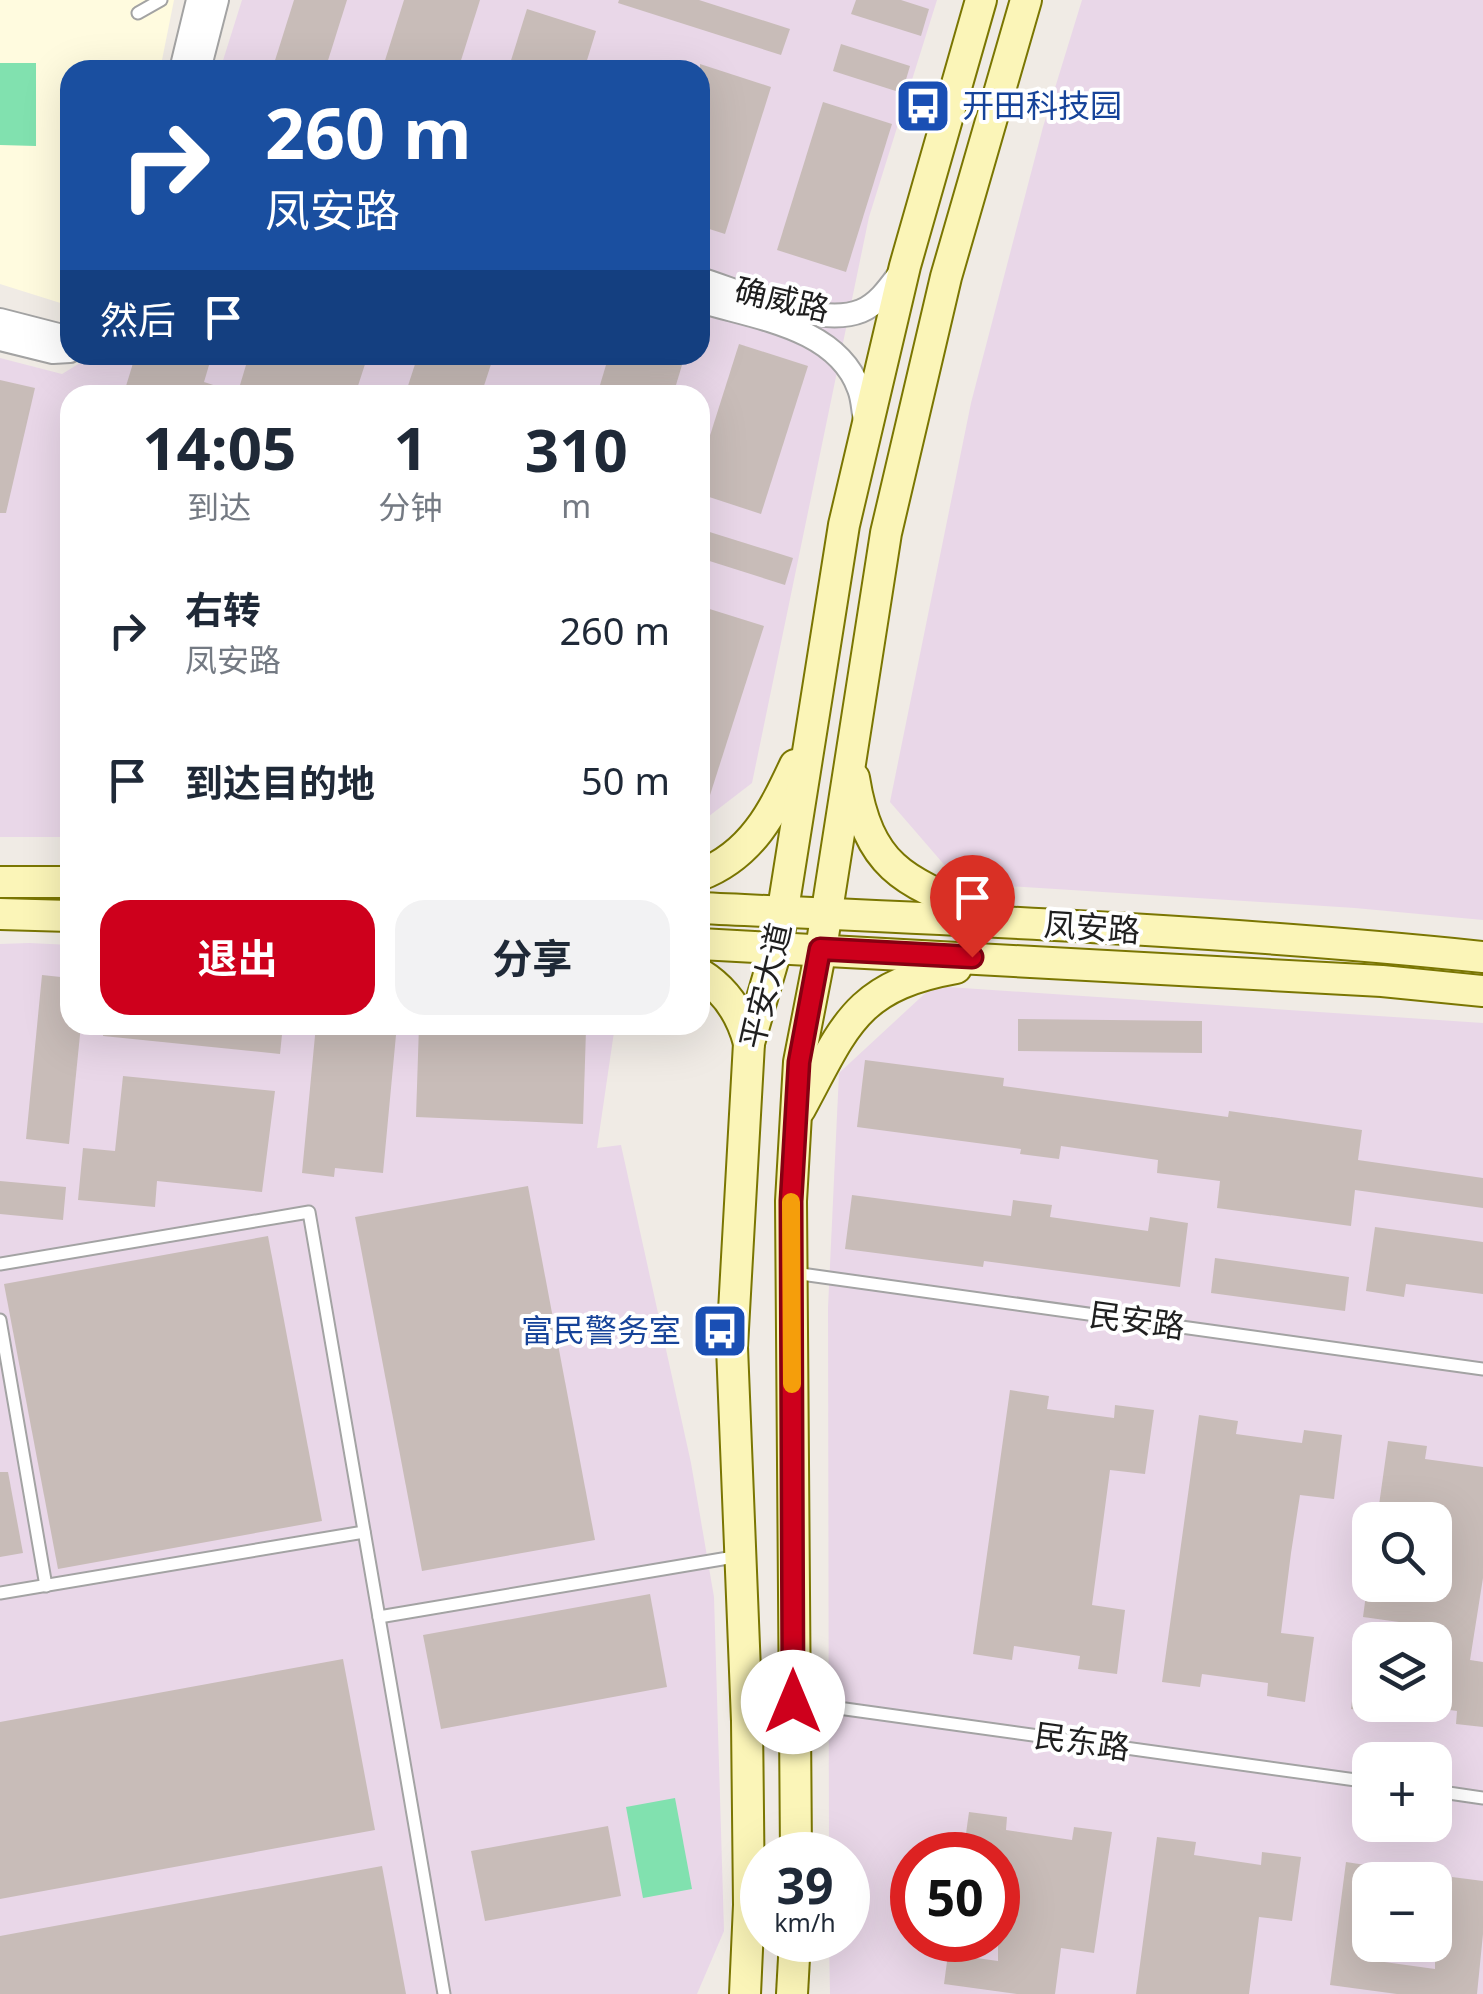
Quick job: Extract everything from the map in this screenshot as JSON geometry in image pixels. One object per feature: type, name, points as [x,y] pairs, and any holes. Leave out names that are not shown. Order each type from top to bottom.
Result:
[{"type":"main road","name":"平安大道","points":[[745,1994],[749,1905],[748,1721],[732,1347],[749,1043],[777,947],[844,525],[866,424],[904,266],[981,0]]},
{"type":"main road","name":"平安大道","points":[[796,1832],[791,1272],[799,1062],[886,533],[914,405],[976,168],[1026,0]]},
{"type":"main road","points":[[710,869],[738,853],[764,826],[811,730]]},
{"type":"main road","points":[[851,756],[861,815],[884,858],[923,889],[1008,923]]},
{"type":"main road","points":[[0,882],[60,882]]},
{"type":"main road","name":"凤安路","points":[[710,908],[1384,946],[1483,956]]},
{"type":"main road","points":[[0,914],[60,916]]},
{"type":"main road","name":"凤安路","points":[[710,944],[1382,981],[1483,991]]},
{"type":"main road","points":[[796,1116],[844,1028],[879,993],[912,977],[1005,959]]},
{"type":"main road","points":[[710,983],[730,1000],[749,1043]]},
{"type":"main road","points":[[792,1994],[794,1962]]},
{"type":"street","points":[[183,60],[198,0]]},
{"type":"street","points":[[202,60],[217,0]]},
{"type":"street","name":"确威路","points":[[710,282],[802,311],[833,316],[861,311],[884,295],[904,266]]},
{"type":"street","name":"确威路","points":[[710,304],[797,331],[826,345],[846,366],[860,390],[866,424]]},
{"type":"street","points":[[0,320],[60,335]]},
{"type":"street","points":[[0,340],[60,352]]},
{"type":"lane","points":[[138,13],[161,0]]},
{"type":"lane","points":[[0,1264],[309,1212],[444,1994]]},
{"type":"lane","name":"民安路","points":[[791,1272],[1483,1369]]},
{"type":"lane","points":[[0,1320],[46,1586]]},
{"type":"lane","points":[[0,1593],[364,1532]]},
{"type":"lane","points":[[379,1617],[740,1556]]},
{"type":"lane","name":"民东路","points":[[793,1702],[1352,1780]]},
{"type":"lane","points":[[1452,1794],[1483,1798]]},
{"type":"shaded area","points":[[0,0],[174,0],[162,60],[60,60],[60,303],[0,284]]},
{"type":"shaded area","points":[[242,0],[937,0],[869,217],[752,783],[710,815],[710,385],[60,385],[60,837],[0,837],[0,358],[62,374],[77,365],[710,365],[710,60],[223,60]]},
{"type":"shaded area","points":[[1082,0],[1483,0],[1483,920],[960,883],[890,802],[971,403],[1043,127]]},
{"type":"shaded area","points":[[0,944],[60,945],[60,1035],[614,1035],[597,1148],[621,1145],[691,1463],[714,1597],[724,1931],[697,1994],[0,1994]]},
{"type":"shaded area","points":[[933,986],[1483,1023],[1483,1994],[830,1994],[829,1962],[870,1962],[870,1832],[829,1832],[828,1308],[839,1073]]},
{"type":"green space","points":[[0,63],[36,63],[36,146],[0,145]]},
{"type":"green space","points":[[675,1798],[692,1889],[643,1898],[626,1807]]},
{"type":"building","points":[[294,0],[347,0],[328,60],[275,60]]},
{"type":"building","points":[[404,0],[480,0],[461,60],[385,60]]},
{"type":"building","points":[[699,0],[790,29],[781,55],[618,3]]},
{"type":"building","points":[[856,0],[901,0],[929,9],[921,36],[851,14]]},
{"type":"building","points":[[527,9],[596,31],[587,60],[511,60]]},
{"type":"building","points":[[841,44],[910,66],[902,93],[833,71]]},
{"type":"building","points":[[710,67],[771,87],[725,234],[710,229]]},
{"type":"building","points":[[823,102],[892,124],[846,272],[777,250]]},
{"type":"building","points":[[739,344],[808,366],[761,514],[710,497],[710,435]]},
{"type":"building","points":[[132,365],[209,365],[204,382],[213,385],[126,385]]},
{"type":"building","points":[[246,365],[365,365],[358,385],[240,385]]},
{"type":"building","points":[[415,365],[491,365],[484,385],[408,385]]},
{"type":"building","points":[[606,365],[682,365],[676,385],[600,385]]},
{"type":"building","points":[[0,380],[35,388],[6,513],[0,513]]},
{"type":"building","points":[[710,532],[793,558],[785,585],[710,561]]},
{"type":"building","points":[[710,609],[764,626],[710,795]]},
{"type":"building","points":[[42,975],[60,977],[60,1035],[80,1035],[69,1144],[26,1139]]},
{"type":"building","points":[[1018,1019],[1202,1021],[1202,1053],[1018,1051]]},
{"type":"building","points":[[103,1035],[282,1035],[280,1054]]},
{"type":"building","points":[[315,1035],[396,1035],[383,1173],[335,1168],[334,1177],[302,1173]]},
{"type":"building","points":[[419,1035],[586,1035],[583,1124],[416,1117]]},
{"type":"building","points":[[865,1060],[1004,1078],[1003,1086],[1228,1117],[1229,1111],[1362,1130],[1358,1160],[1483,1178],[1483,1208],[1355,1190],[1351,1226],[1217,1208],[1220,1181],[1157,1173],[1158,1160],[1061,1146],[1059,1159],[1020,1154],[1021,1149],[857,1127]]},
{"type":"building","points":[[123,1076],[275,1091],[262,1192],[157,1181],[155,1207],[78,1200],[83,1148],[115,1151]]},
{"type":"building","points":[[0,1181],[66,1187],[63,1220],[0,1214]]},
{"type":"building","points":[[528,1186],[595,1540],[422,1571],[355,1217]]},
{"type":"building","points":[[852,1195],[1011,1216],[1013,1200],[1052,1205],[1050,1217],[1148,1231],[1150,1217],[1188,1223],[1180,1287],[984,1261],[983,1267],[845,1249]]},
{"type":"building","points":[[1375,1227],[1483,1242],[1483,1294],[1406,1284],[1404,1297],[1366,1291]]},
{"type":"building","points":[[268,1236],[322,1521],[58,1569],[4,1284]]},
{"type":"building","points":[[1215,1258],[1349,1277],[1345,1311],[1211,1293]]},
{"type":"building","points":[[1010,1390],[1049,1396],[1047,1409],[1114,1418],[1115,1405],[1154,1410],[1145,1474],[1110,1470],[1092,1605],[1125,1610],[1117,1674],[1078,1669],[1080,1656],[1014,1646],[1012,1660],[973,1654]]},
{"type":"building","points":[[1199,1415],[1238,1421],[1236,1434],[1302,1443],[1304,1430],[1342,1435],[1334,1499],[1300,1495],[1291,1553],[1281,1633],[1314,1637],[1305,1702],[1267,1696],[1268,1683],[1202,1674],[1200,1687],[1162,1682]]},
{"type":"building","points":[[1388,1441],[1427,1446],[1425,1459],[1483,1467],[1483,1578],[1470,1660],[1483,1662],[1483,1727],[1456,1724],[1457,1711],[1452,1710],[1452,1622],[1363,1617],[1365,1602],[1452,1602],[1452,1502],[1379,1502]]},
{"type":"building","points":[[0,1472],[8,1472],[23,1553],[0,1557]]},
{"type":"building","points":[[650,1594],[667,1687],[441,1729],[423,1635]]},
{"type":"building","points":[[343,1659],[375,1830],[0,1899],[0,1722]]},
{"type":"building","points":[[969,1812],[1007,1817],[1006,1830],[1019,1832],[966,1832]]},
{"type":"building","points":[[608,1826],[621,1896],[485,1921],[471,1851]]},
{"type":"building","points":[[1074,1827],[1112,1832],[1094,1953],[1061,1948],[1055,1994],[1017,1994],[944,1984],[947,1962],[1020,1962],[1020,1832],[1072,1840]]},
{"type":"building","points":[[1157,1837],[1196,1842],[1194,1855],[1261,1865],[1262,1852],[1301,1857],[1292,1921],[1259,1917],[1249,1994],[1136,1994]]},
{"type":"building","points":[[1346,1862],[1352,1863],[1352,1962],[1435,1969],[1435,1962],[1452,1962],[1452,1877],[1483,1881],[1477,1994],[1397,1994],[1330,1985]]},
{"type":"building","points":[[382,1866],[406,1994],[0,1994],[0,1936]]},
{"type":"slow traffic","points":[[791,1202],[792,1384]]},
{"type":"place","name":"开田科技园","points":[[923,106]]},
{"type":"place","name":"富民警务室","points":[[720,1331]]},
{"type":"route","points":[[793,1702],[791,1201],[799,1062],[820,949],[972,957]]}]
